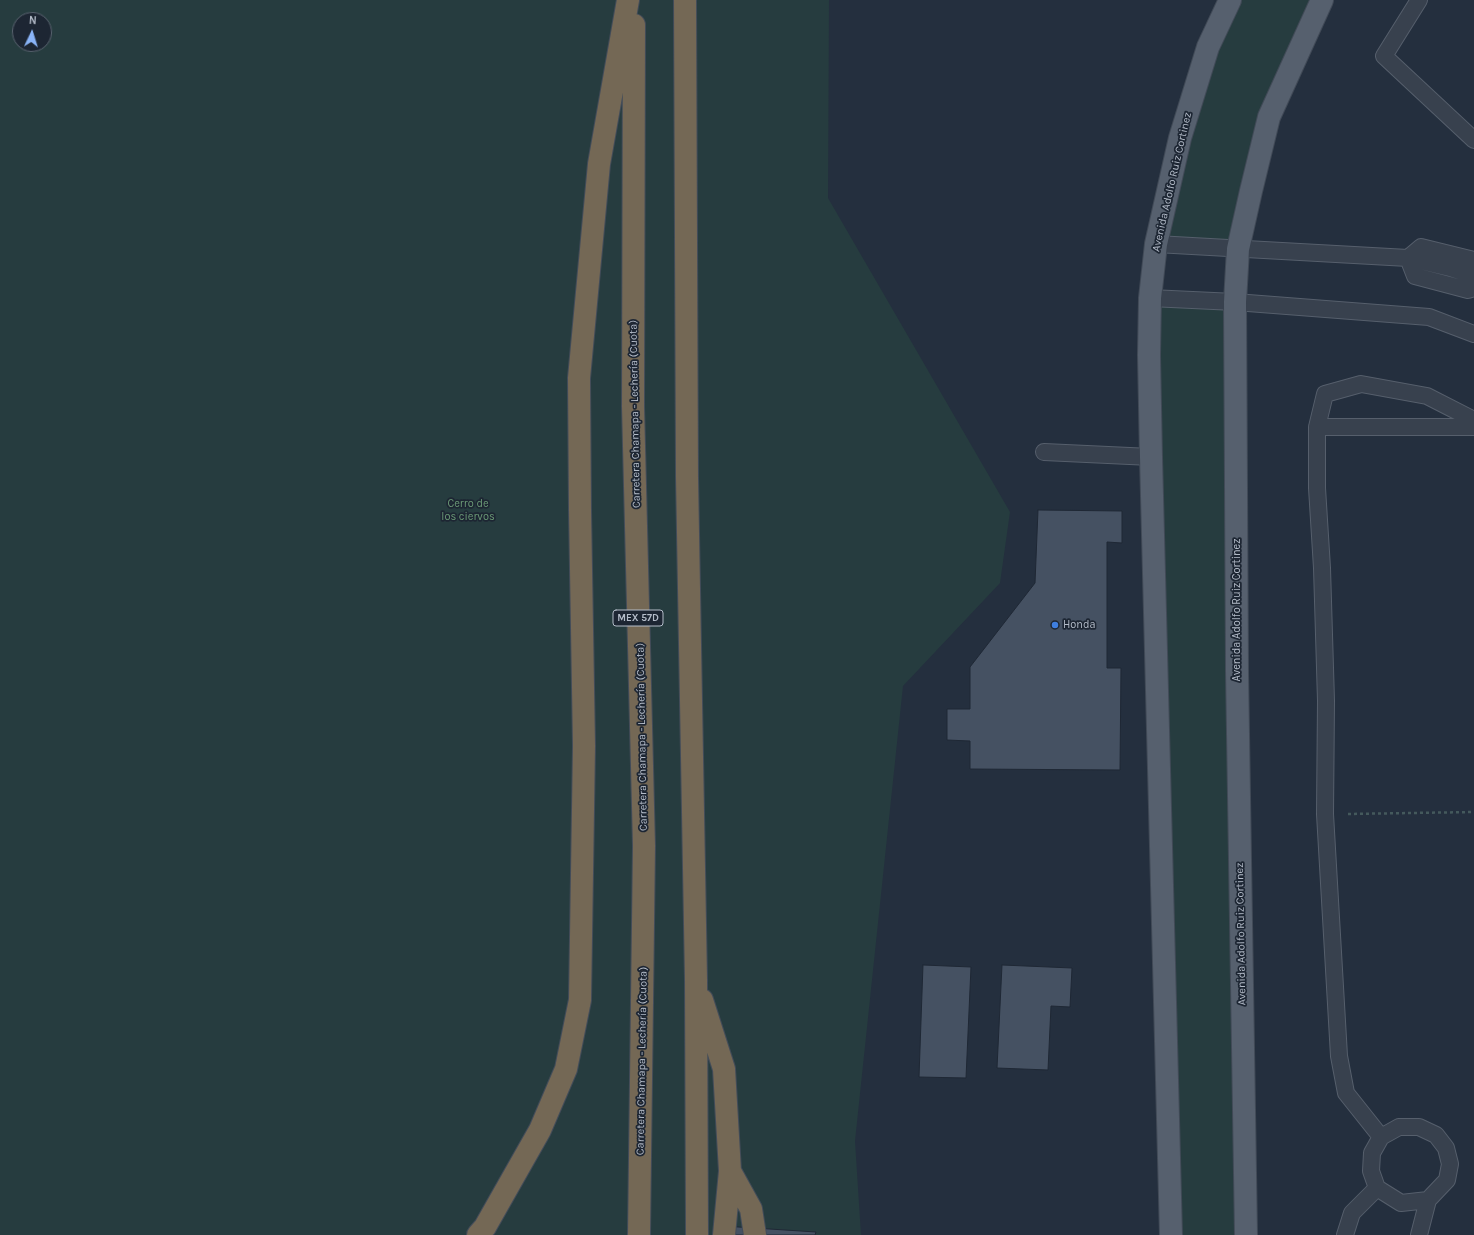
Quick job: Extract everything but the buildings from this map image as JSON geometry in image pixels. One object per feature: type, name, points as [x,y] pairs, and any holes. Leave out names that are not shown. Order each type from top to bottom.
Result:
[{"type":"highway","points":[[478,1235],[485,1227],[540,1130],[566,1069],[580,1000],[584,746],[579,378],[599,164],[628,0]]},
{"type":"highway","name":"Carretera Chamapa - Lechería (Cuota)","points":[[634,0],[633,406],[644,846],[639,1235]]},
{"type":"highway","points":[[685,0],[687,477],[696,980],[697,1235]]},
{"type":"highway","points":[[696,980],[724,1069],[730,1171],[724,1235]]},
{"type":"highway","points":[[730,1171],[751,1209],[755,1235]]},
{"type":"main road","name":"Avenida Adolfo Ruiz Cortinez","points":[[1171,1235],[1151,457],[1150,298],[1156,244],[1180,138],[1208,47],[1230,0]]},
{"type":"main road","name":"Avenida Adolfo Ruiz Cortinez","points":[[1246,1235],[1237,663],[1234,302],[1238,249],[1270,117],[1322,0]]},
{"type":"lane","points":[[1419,0],[1384,56],[1474,140]]},
{"type":"lane","points":[[1156,244],[1408,258],[1450,268],[1474,276]]},
{"type":"lane","points":[[1408,258],[1421,247],[1474,260]]},
{"type":"lane","points":[[1408,258],[1415,276],[1468,290],[1474,288]]},
{"type":"lane","points":[[1150,298],[1234,302],[1429,316],[1471,332]]},
{"type":"lane","points":[[1380,1137],[1346,1093],[1339,1056],[1325,814],[1326,701],[1322,568],[1317,488],[1317,427],[1325,394],[1361,384],[1427,396],[1474,420]]},
{"type":"lane","points":[[1317,427],[1474,427]]},
{"type":"lane","points":[[1044,452],[1151,457]]},
{"type":"lane","points":[[1419,1235],[1428,1200],[1447,1180],[1450,1164],[1446,1148],[1436,1135],[1418,1127],[1399,1127],[1380,1137],[1372,1153],[1371,1171],[1377,1188],[1401,1203],[1428,1200]]},
{"type":"lane","points":[[1346,1235],[1352,1213],[1377,1188]]},
{"type":"path","points":[[1325,814],[1474,812]]},
{"type":"green space","name":"Cerro de los ciervos","points":[[0,0],[829,0],[828,198],[1010,512],[1000,583],[903,686],[855,1141],[861,1235],[0,1235]]},
{"type":"green space","points":[[1230,0],[1322,0],[1269,117],[1238,249],[1156,244]]},
{"type":"green space","points":[[1150,298],[1235,302],[1246,1235],[1171,1235]]},
{"type":"place","name":"Honda","points":[[1055,625]]}]
